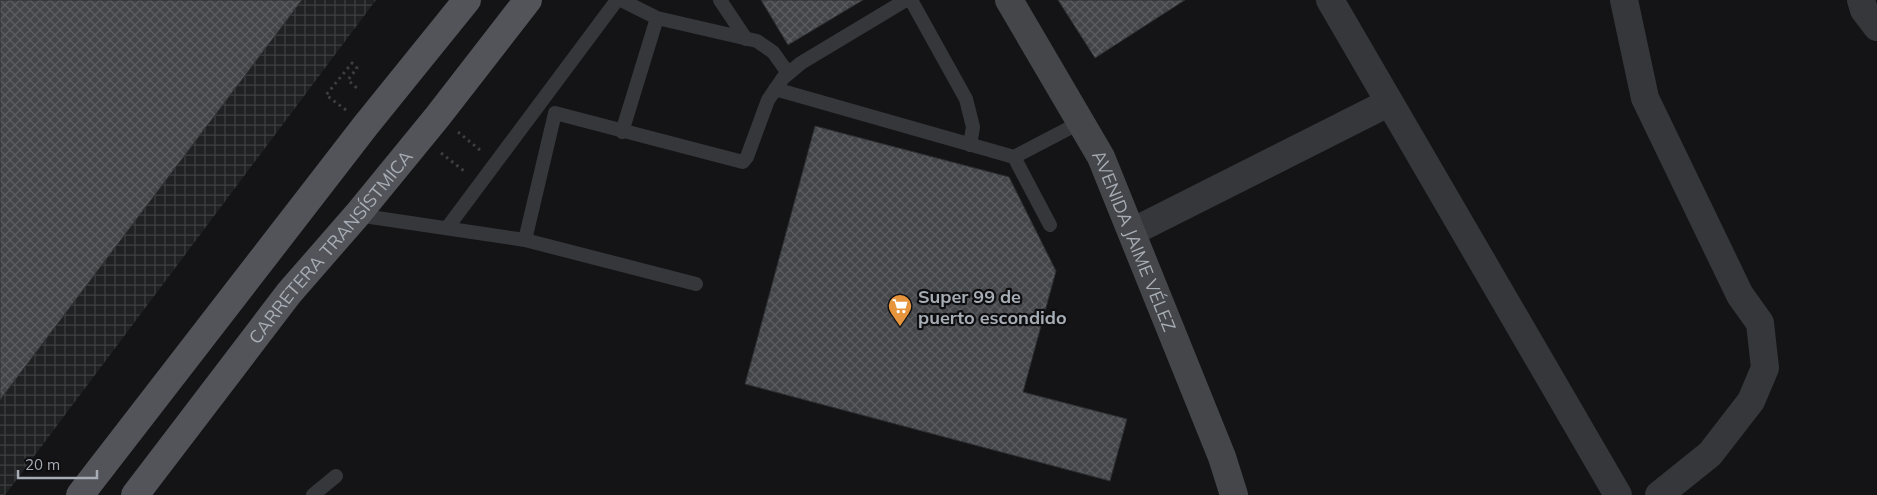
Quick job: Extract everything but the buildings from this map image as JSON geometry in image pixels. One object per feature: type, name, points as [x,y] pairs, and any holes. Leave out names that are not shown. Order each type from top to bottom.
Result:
[{"type":"main road","points":[[80,495],[366,125],[467,0]]},
{"type":"main road","name":"CARRETERA TRANSÍSTMICA","points":[[135,495],[288,293],[357,215],[438,116],[528,0]]},
{"type":"street","name":"AVENIDA JAIME VÉLEZ","points":[[1009,0],[1101,157],[1222,457],[1234,495]]},
{"type":"street","points":[[1330,0],[1618,495]]},
{"type":"street","points":[[1624,0],[1645,98],[1740,295],[1760,323],[1765,368],[1751,401],[1710,454],[1659,495]]},
{"type":"street","points":[[1861,0],[1864,10],[1877,27]]},
{"type":"street","points":[[1132,232],[1388,102]]},
{"type":"lane","points":[[447,228],[617,0]]},
{"type":"lane","points":[[621,0],[656,18],[757,41],[773,52],[788,74]]},
{"type":"lane","points":[[720,0],[746,39]]},
{"type":"lane","points":[[537,105],[555,113],[622,132],[743,162],[747,157],[768,100],[788,74],[801,63],[906,0]]},
{"type":"lane","points":[[911,0],[966,99],[973,127],[970,145]]},
{"type":"lane","points":[[622,132],[656,18]]},
{"type":"lane","points":[[775,89],[1014,158],[1081,122]]},
{"type":"lane","points":[[525,240],[555,113]]},
{"type":"lane","points":[[1014,158],[1050,225]]},
{"type":"lane","points":[[357,215],[525,240],[696,284]]},
{"type":"lane","points":[[314,495],[336,476]]},
{"type":"path","points":[[326,95],[352,63],[357,68],[348,80],[353,84]]},
{"type":"path","points":[[438,116],[482,151]]},
{"type":"shaded area","points":[[0,0],[376,0],[5,495],[0,495]]},
{"type":"place","name":"Super 99 de puerto escondido","points":[[900,327]]}]
